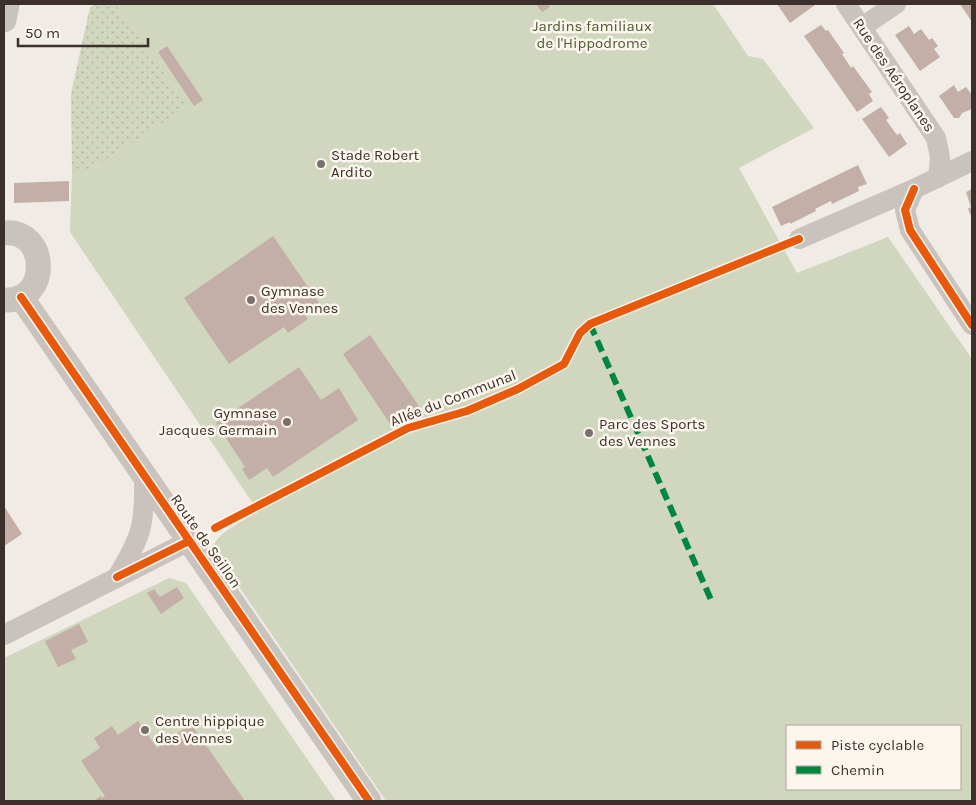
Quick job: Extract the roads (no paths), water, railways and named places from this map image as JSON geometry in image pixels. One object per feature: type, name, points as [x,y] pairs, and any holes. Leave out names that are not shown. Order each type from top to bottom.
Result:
[{"type":"street","points":[[4,20],[7,4]]},
{"type":"street","name":"Rue des Aéroplanes","points":[[846,4],[936,138],[940,157],[938,178]]},
{"type":"street","points":[[862,27],[896,4]]},
{"type":"street","points":[[799,239],[914,189],[972,161]]},
{"type":"street","points":[[914,189],[906,210],[910,230],[972,325]]},
{"type":"street","points":[[4,233],[18,235],[28,241],[35,249],[39,260],[36,282],[30,291],[12,298]]},
{"type":"street","name":"Route de Seillon","points":[[12,298],[144,476],[369,801]]},
{"type":"street","points":[[117,577],[136,547],[144,519],[144,476]]},
{"type":"street","points":[[4,635],[189,541]]},
{"type":"place","name":"Stade Robert Ardito","points":[[321,164]]},
{"type":"place","name":"Gymnase des Vennes","points":[[251,300]]},
{"type":"place","name":"Gymnase Jacques Germain","points":[[287,422]]},
{"type":"place","name":"Parc des Sports des Vennes","points":[[589,433]]},
{"type":"place","name":"Centre hippique des Vennes","points":[[145,730]]},
{"type":"park label","name":"Jardins familiaux de l'Hippodrome","points":[[592,34]]}]
